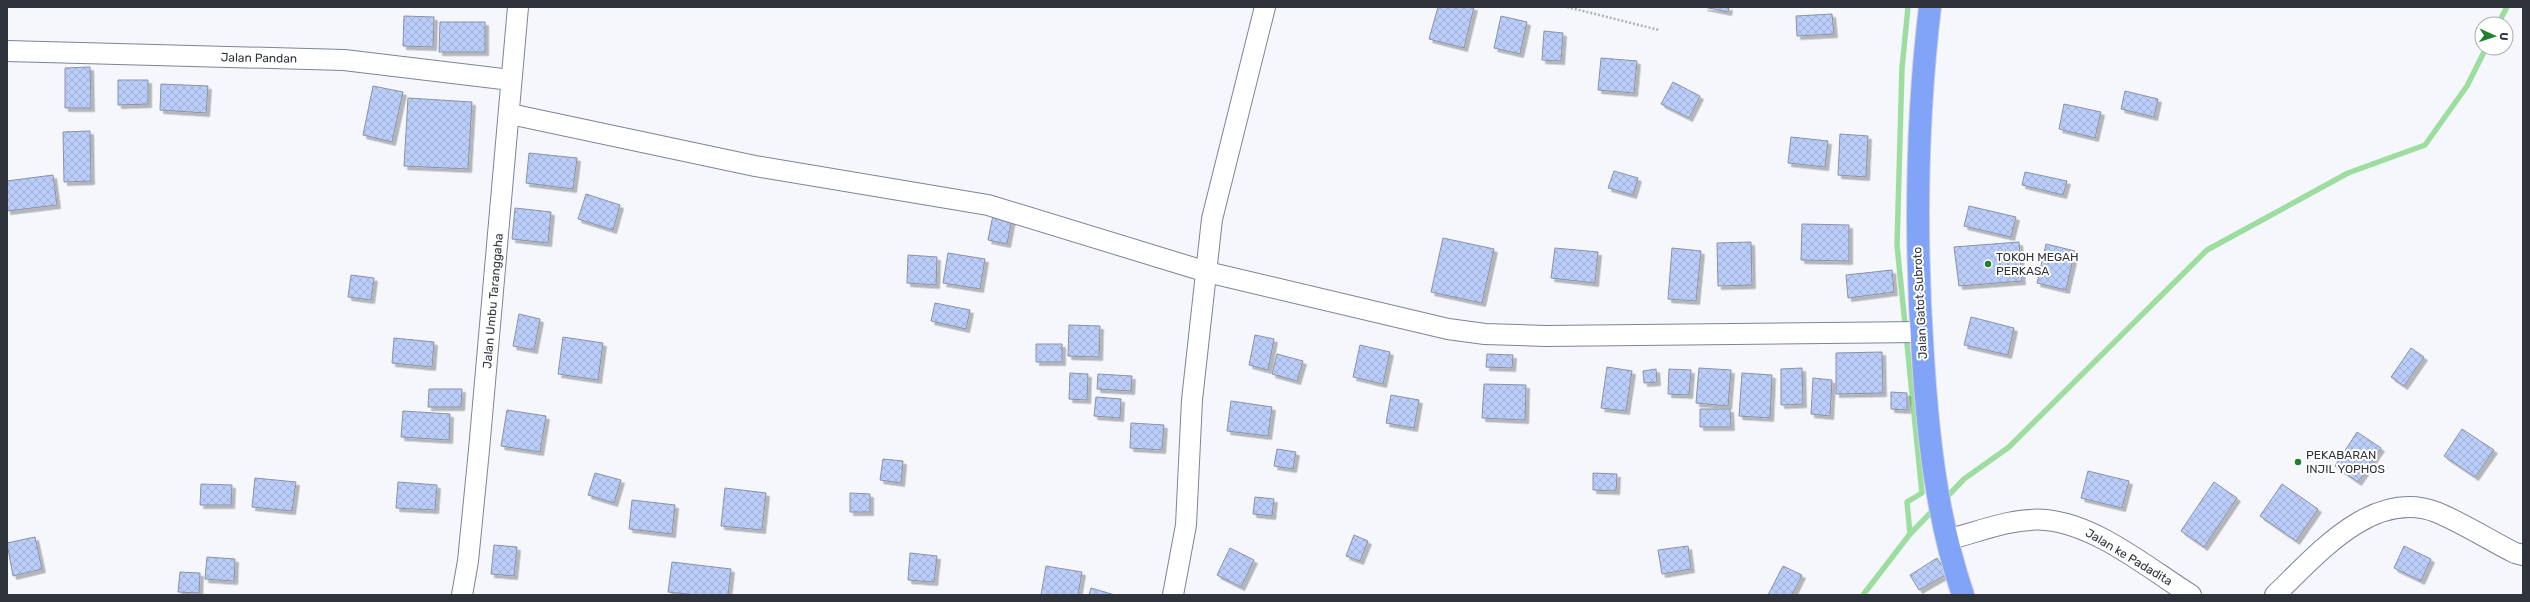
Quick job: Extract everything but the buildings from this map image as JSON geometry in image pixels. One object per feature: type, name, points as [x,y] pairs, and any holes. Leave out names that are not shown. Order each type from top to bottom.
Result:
[{"type":"highway","name":"Jalan Gatot Subroto","points":[[1930,7],[1921,87],[1918,148],[1917,252],[1911,332],[1926,400],[1936,481],[1946,533],[1963,595]]},
{"type":"street","name":"Jalan Umbu Taranggaha","points":[[462,595],[468,561],[479,450],[510,114],[511,80],[518,7]]},
{"type":"street","points":[[1172,595],[1186,525],[1192,400],[1217,192],[1265,7]]},
{"type":"street","name":"Jalan Pandan","points":[[7,51],[344,60],[511,80]]},
{"type":"street","points":[[510,114],[755,166],[988,205],[1207,272],[1448,329],[1484,334],[1545,336],[1911,332]]},
{"type":"street","points":[[2275,595],[2311,561],[2354,524],[2388,509],[2414,507],[2436,512],[2515,553],[2523,555]]},
{"type":"street","name":"Jalan ke Padadita","points":[[1946,533],[2045,520],[2084,528],[2191,595]]},
{"type":"path","points":[[1567,7],[1658,30]]},
{"type":"waterway","points":[[1908,7],[1902,68],[1897,245],[1922,493],[1907,502],[1910,534]]},
{"type":"waterway","points":[[2502,16],[2507,7]]},
{"type":"waterway","points":[[1945,499],[1964,479],[2009,447],[2207,250],[2348,173],[2425,145],[2467,86],[2482,56]]},
{"type":"waterway","points":[[1863,595],[1910,534],[1934,509]]},
{"type":"place","name":"TOKOH MEGAH PERKASA","points":[[1988,264]]},
{"type":"place","name":"PEKABARAN INJIL YOPHOS","points":[[2298,462]]}]
